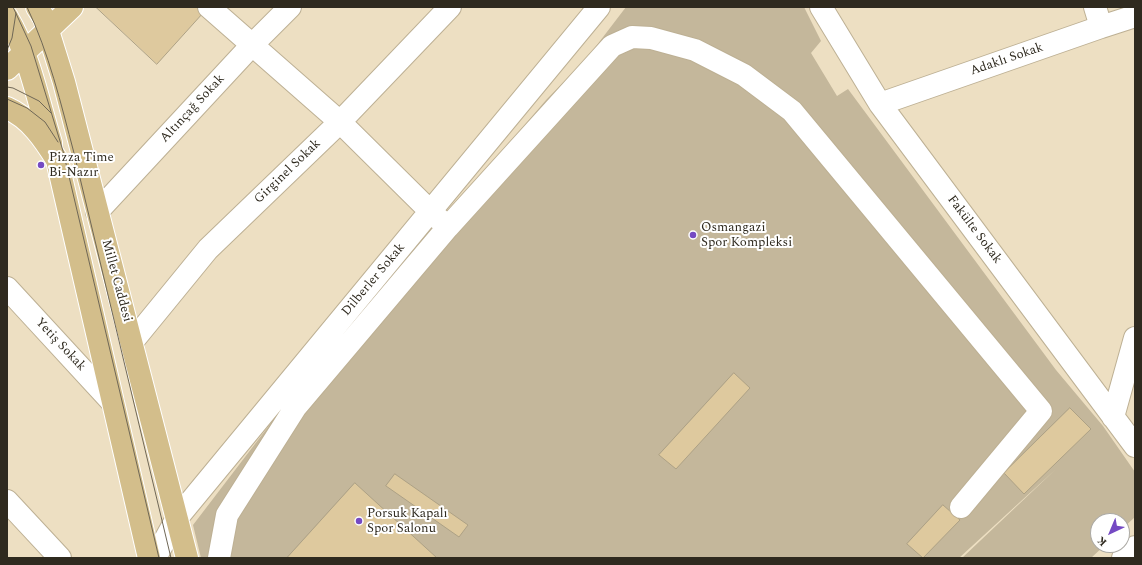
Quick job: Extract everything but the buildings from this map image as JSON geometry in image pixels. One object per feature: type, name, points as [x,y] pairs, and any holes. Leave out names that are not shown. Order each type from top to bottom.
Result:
[{"type":"main road","points":[[7,69],[25,52],[43,18],[68,7]]},
{"type":"main road","points":[[72,7],[10,28],[25,52],[56,160],[149,558]]},
{"type":"main road","name":"Millet Caddesi","points":[[43,18],[64,82],[187,558]]},
{"type":"main road","points":[[7,108],[28,121],[44,139],[56,160]]},
{"type":"street","points":[[209,7],[340,122],[448,227]]},
{"type":"street","name":"Altınçağ Sokak","points":[[97,212],[252,45],[290,7]]},
{"type":"street","name":"Girginel Sokak","points":[[132,342],[208,249],[340,122],[450,7]]},
{"type":"street","name":"Dilberler Sokak","points":[[155,558],[177,518],[599,7]]},
{"type":"street","name":"Fakülte Sokak","points":[[821,7],[880,104],[1135,446]]},
{"type":"street","name":"Adaklı Sokak","points":[[880,104],[1098,17],[1135,16]]},
{"type":"street","points":[[219,558],[227,515],[295,408],[448,227],[612,46],[632,37],[651,38],[695,50],[744,75],[792,111],[1041,410],[961,507]]},
{"type":"street","name":"Yetiş Sokak","points":[[7,288],[113,403]]},
{"type":"street","points":[[1113,417],[1135,338]]},
{"type":"street","points":[[7,501],[60,558]]},
{"type":"street","points":[[1123,558],[1135,547]]},
{"type":"shaded area","name":"Osmangazi Spor Kompleksi","points":[[626,7],[804,7],[821,41],[811,53],[837,96],[848,89],[1056,370],[1103,426],[1135,472],[1135,517],[1130,522],[1130,513],[1090,513],[1090,553],[1096,553],[1091,558],[962,558],[1056,469],[959,558],[201,558],[193,525],[284,406],[546,100],[587,58]]},
{"type":"tram line","points":[[13,7],[31,46],[63,151],[159,558]]},
{"type":"tram line","points":[[27,7],[48,60],[74,153],[171,558]]},
{"type":"tram line","points":[[7,50],[12,38],[16,13]]},
{"type":"tram line","points":[[7,87],[13,88],[39,101],[51,113]]},
{"type":"tram line","points":[[7,99],[27,108],[45,122],[58,142]]},
{"type":"place","name":"Pizza Time Bi-Nazır","points":[[41,165]]},
{"type":"place","name":"Osmangazi Spor Kompleksi","points":[[693,235]]},
{"type":"place","name":"Porsuk Kapalı Spor Salonu","points":[[359,521]]}]
